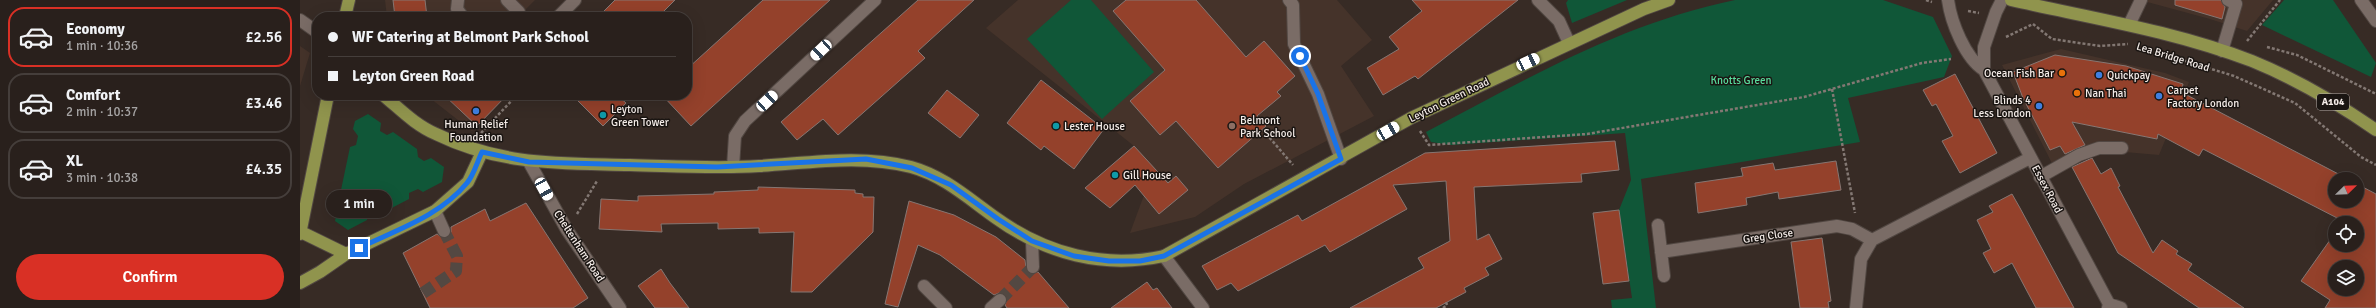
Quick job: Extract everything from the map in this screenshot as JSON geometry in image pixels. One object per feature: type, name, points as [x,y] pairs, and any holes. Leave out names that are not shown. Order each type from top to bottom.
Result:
[{"type":"main road","points":[[346,12],[349,0]]},
{"type":"main road","name":"Leyton Green Road","points":[[389,100],[413,121],[434,134],[482,152],[529,162],[734,168],[866,159],[912,168],[951,185],[998,219],[1032,241],[1074,256],[1109,261],[1140,261],[1164,256],[1341,159],[1416,115],[1569,43],[1644,9],[1669,0]]},
{"type":"main road","name":"Lea Bridge Road","points":[[2010,0],[2129,25],[2252,61],[2298,82],[2351,113],[2376,130]]},
{"type":"main road","points":[[327,100],[300,233],[346,254]]},
{"type":"main road","points":[[300,283],[320,272],[346,254],[434,211],[456,195],[468,182],[482,152]]},
{"type":"street","points":[[458,0],[457,9],[459,12]]},
{"type":"street","points":[[507,0],[519,12]]},
{"type":"street","points":[[563,12],[575,0]]},
{"type":"street","points":[[734,168],[735,136],[745,121],[875,0]]},
{"type":"street","points":[[1289,0],[1293,5],[1294,44],[1318,94],[1341,159]]},
{"type":"street","points":[[1538,0],[1559,21],[1569,43]]},
{"type":"street","name":"Essex Road","points":[[2002,0],[1994,16],[1984,47],[1984,70],[2109,306]]},
{"type":"street","points":[[2129,25],[2142,0]]},
{"type":"street","points":[[2222,51],[2236,4],[2228,0]]},
{"type":"street","points":[[2361,0],[2376,21]]},
{"type":"street","name":"Essex Road","points":[[1949,3],[1960,37],[1976,65],[1984,70]]},
{"type":"street","points":[[300,20],[312,28]]},
{"type":"street","points":[[2040,177],[2079,155],[2099,148],[2122,148]]},
{"type":"street","points":[[1856,308],[1861,259],[1872,240],[2030,158]]},
{"type":"street","name":"Cheltenham Road","points":[[529,162],[567,230],[620,308]]},
{"type":"street","points":[[434,211],[444,231]]},
{"type":"street","points":[[1658,225],[1664,276]]},
{"type":"street","name":"Greg Close","points":[[1661,252],[1837,226],[1852,229],[1872,240]]},
{"type":"street","points":[[1032,241],[1033,267]]},
{"type":"street","points":[[1164,256],[1203,308]]},
{"type":"street","points":[[924,286],[946,308]]},
{"type":"street","points":[[2109,306],[2121,308]]},
{"type":"path","points":[[1926,0],[1949,3],[1994,16]]},
{"type":"path","points":[[2247,41],[2280,0]]},
{"type":"path","name":"Lea Bridge Road","points":[[2024,22],[2033,24],[2052,39],[2095,46],[2129,44],[2136,46]]},
{"type":"path","name":"Lea Bridge Road","points":[[2143,48],[2234,76],[2285,97],[2295,103],[2361,157],[2376,165]]},
{"type":"path","points":[[2297,55],[2376,94]]},
{"type":"path","points":[[1429,145],[1587,134],[1804,97],[1922,63],[1951,59]]},
{"type":"path","points":[[1832,90],[1855,212],[1852,229]]},
{"type":"path","points":[[466,147],[512,100]]},
{"type":"path","points":[[1263,130],[1305,178]]},
{"type":"path","points":[[567,230],[608,165]]},
{"type":"path","points":[[1443,308],[1447,305],[1446,302]]},
{"type":"shaded area","points":[[385,0],[535,0],[523,12],[386,12]]},
{"type":"shaded area","name":"Belmont Park School","points":[[1018,0],[1337,0],[1372,40],[1341,66],[1374,116],[1244,184],[1195,217],[1130,233],[1154,168],[1134,146],[986,28]]},
{"type":"shaded area","points":[[2140,0],[2273,0],[2247,31],[2210,19]]},
{"type":"shaded area","points":[[300,46],[310,53],[300,86]]},
{"type":"shaded area","points":[[2061,49],[2165,73],[2189,82],[2159,155],[2102,150],[2057,173],[2002,65]]},
{"type":"shaded area","name":"Human Relief Foundation","points":[[432,100],[503,100],[472,131]]},
{"type":"green space","points":[[1071,0],[1091,0],[1154,72],[1102,119],[1027,39]]},
{"type":"green space","points":[[1568,0],[1627,0],[1572,23],[1566,3]]},
{"type":"green space","name":"Knotts Green","points":[[1735,0],[1883,0],[1933,17],[1952,56],[1944,77],[1848,98],[1860,142],[1641,179],[1656,308],[1612,308],[1611,300],[1632,298],[1619,210],[1631,180],[1625,133],[1451,145],[1431,142],[1426,132],[1539,73],[1614,38],[1693,10]]},
{"type":"green space","points":[[2284,0],[2333,0],[2376,63],[2371,77],[2262,25]]},
{"type":"green space","points":[[368,114],[381,123],[380,131],[387,135],[393,132],[417,149],[418,157],[424,161],[431,158],[444,167],[442,182],[423,192],[418,189],[409,193],[409,199],[382,213],[376,208],[368,212],[367,220],[348,230],[335,221],[338,206],[344,203],[346,195],[341,190],[350,147],[356,145],[358,136],[353,129],[355,121]]},
{"type":"building","points":[[393,0],[425,0],[426,12],[394,12]]},
{"type":"building","points":[[615,0],[675,0],[663,12],[603,12]]},
{"type":"building","points":[[763,0],[830,0],[691,126],[667,100],[692,100],[692,64]]},
{"type":"building","points":[[918,0],[974,0],[918,51],[925,58],[838,135],[823,119],[797,140],[781,122]]},
{"type":"building","points":[[1126,0],[1196,0],[1246,57],[1264,41],[1295,76],[1277,92],[1281,96],[1257,116],[1266,126],[1218,168],[1176,121],[1160,135],[1130,101],[1165,70],[1113,11]]},
{"type":"building","points":[[1412,0],[1518,0],[1418,79],[1415,76],[1383,95],[1367,68],[1399,49],[1389,37],[1422,11]]},
{"type":"building","points":[[2175,0],[2221,0],[2225,7],[2222,19],[2175,5]]},
{"type":"building","points":[[2055,55],[2126,66],[2183,84],[2181,92],[2335,172],[2328,172],[2328,208],[2364,208],[2364,188],[2376,194],[2376,308],[2325,308],[2330,300],[2301,281],[2328,243],[2328,252],[2364,252],[2364,216],[2333,216],[2203,149],[2199,156],[2158,134],[2157,139],[2072,122],[2085,145],[2065,154],[2060,146],[2050,150],[2023,98],[2013,72]]},
{"type":"building","points":[[1955,74],[1997,153],[1960,173],[1942,141],[1953,136],[1936,104],[1932,106],[1923,90]]},
{"type":"building","name":"Lester House","points":[[1041,80],[1104,129],[1074,169],[1044,146],[1041,150],[1007,123]]},
{"type":"building","points":[[947,90],[979,115],[960,138],[928,113]]},
{"type":"building","name":"Human Relief Foundation","points":[[449,100],[502,100],[477,126]]},
{"type":"building","name":"Leyton Green Tower","points":[[577,100],[623,100],[626,103],[603,126]]},
{"type":"building","points":[[1615,141],[1619,170],[1581,174],[1582,182],[1474,187],[1477,240],[1489,234],[1502,259],[1485,268],[1489,275],[1464,288],[1466,292],[1436,308],[1350,308],[1424,268],[1418,258],[1450,241],[1446,181],[1393,185],[1407,209],[1330,252],[1325,245],[1238,291],[1231,283],[1217,290],[1202,266],[1298,215],[1302,221],[1425,153]]},
{"type":"building","name":"Gill House","points":[[1134,146],[1168,183],[1176,176],[1188,190],[1159,214],[1135,185],[1110,208],[1085,188]]},
{"type":"building","points":[[2092,158],[2101,174],[2111,168],[2120,186],[2118,187],[2153,253],[2162,240],[2178,251],[2176,254],[2192,264],[2188,270],[2244,308],[2199,308],[2118,253],[2072,167]]},
{"type":"building","points":[[1836,161],[1841,190],[1779,199],[1778,192],[1746,198],[1747,205],[1698,213],[1695,183],[1743,176],[1741,168],[1773,163],[1775,170]]},
{"type":"building","points":[[758,187],[855,190],[855,193],[863,194],[863,197],[874,197],[873,232],[812,292],[791,292],[794,232],[759,233],[759,228],[718,229],[718,223],[661,224],[662,232],[599,229],[601,199],[638,201],[638,196],[714,194],[714,192],[758,190]]},
{"type":"building","points":[[2012,194],[2074,308],[2036,308],[2012,263],[1994,273],[1983,253],[1991,249],[1977,220],[1993,212],[1989,206]]},
{"type":"building","points":[[909,201],[954,215],[996,237],[1025,260],[1026,268],[1029,273],[1038,272],[1069,308],[1007,308],[1005,305],[1007,299],[1005,295],[999,293],[994,295],[940,255],[918,245],[898,307],[885,304]]},
{"type":"building","points":[[526,203],[588,298],[573,308],[430,308],[403,253],[437,234],[443,238],[447,238],[451,232],[451,227],[485,209],[490,221]]},
{"type":"building","points":[[1619,210],[1629,281],[1603,284],[1593,213]]},
{"type":"building","points":[[1822,238],[1831,301],[1828,302],[1829,308],[1800,308],[1791,242]]},
{"type":"building","points":[[661,269],[689,308],[655,308],[638,286]]},
{"type":"building","points":[[1147,282],[1153,290],[1157,288],[1172,308],[1111,308]]},
{"type":"tunnel","points":[[423,293],[456,271],[457,256],[444,231]]},
{"type":"tunnel","points":[[1000,300],[1033,267]]},
{"type":"place","name":"Ocean Fish Bar","points":[[2062,73]]},
{"type":"place","name":"Quickpay","points":[[2099,75]]},
{"type":"place","name":"Nan Thai","points":[[2077,93]]},
{"type":"place","name":"Carpet Factory London","points":[[2159,96]]},
{"type":"place","name":"Blinds 4 Less London","points":[[2039,106]]},
{"type":"place","name":"Human Relief Foundation","points":[[476,111]]},
{"type":"place","name":"Leyton Green Tower","points":[[603,115]]},
{"type":"place","name":"Lester House","points":[[1056,126]]},
{"type":"place","name":"Belmont Park School","points":[[1232,126]]},
{"type":"place","name":"Gill House","points":[[1115,175]]},
{"type":"route","points":[[359,248],[434,211],[456,195],[468,182],[482,152],[509,159],[529,162],[734,168],[866,159],[912,168],[951,185],[998,219],[1032,241],[1074,256],[1109,261],[1140,261],[1164,256],[1341,159],[1318,94],[1300,56]]}]
